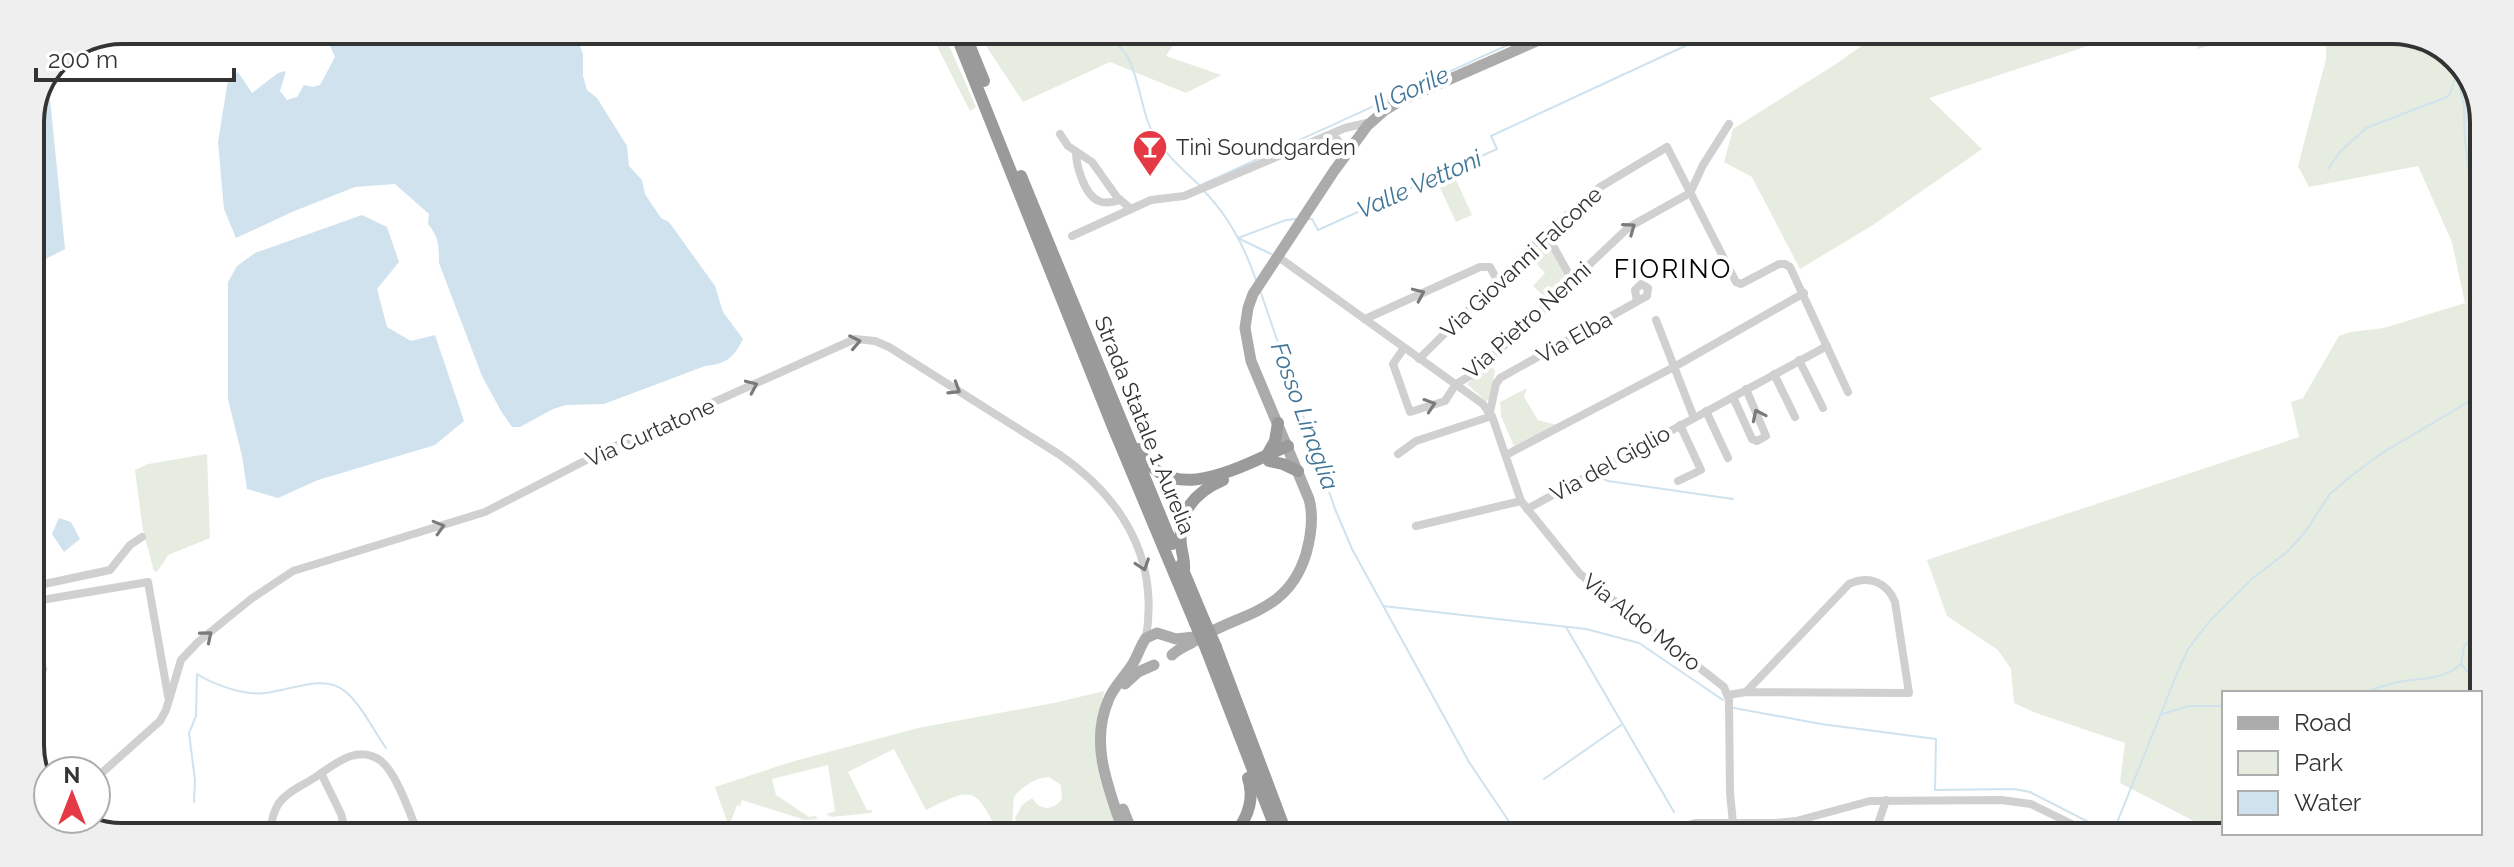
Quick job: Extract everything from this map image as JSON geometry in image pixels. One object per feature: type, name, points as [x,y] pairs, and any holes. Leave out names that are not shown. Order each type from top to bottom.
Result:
[{"type":"highway","name":"Strada Statale 1 Aurelia","points":[[966,44],[1184,573],[1200,621]]},
{"type":"highway","name":"Strada Statale 1 Aurelia","points":[[966,44],[1113,427],[1200,621],[1282,823]]},
{"type":"highway","points":[[1268,458],[1278,423]]},
{"type":"highway","points":[[1121,424],[1129,428],[1148,464],[1166,475],[1183,480],[1209,478],[1268,458],[1298,471]]},
{"type":"highway","points":[[1184,573],[1181,527],[1190,503],[1214,484],[1289,449]]},
{"type":"highway","name":"Strada Statale 1 Aurelia","points":[[1211,649],[1250,768],[1273,823]]},
{"type":"highway","points":[[1243,823],[1251,792],[1250,768]]},
{"type":"main road","points":[[1129,823],[1108,766],[1105,735],[1111,708],[1123,685],[1138,672],[1167,662],[1172,655],[1199,637],[1268,606],[1297,574],[1306,553],[1312,522],[1311,506],[1248,351],[1246,318],[1253,294],[1348,151],[1372,122],[1400,101],[1530,44]]},
{"type":"main road","points":[[1121,823],[1103,767],[1100,735],[1107,702],[1146,638],[1157,633],[1168,638],[1199,637]]},
{"type":"main road","points":[[1168,638],[1173,647],[1172,655]]},
{"type":"main road","points":[[1141,650],[1146,661],[1154,665]]},
{"type":"street","points":[[1072,236],[1158,198],[1170,199],[1192,193],[1332,134],[1360,123],[1372,122]]},
{"type":"street","points":[[1729,124],[1703,165],[1690,193],[1738,284],[1779,264],[1790,267],[1848,392]]},
{"type":"street","points":[[1060,134],[1064,142],[1092,162],[1120,200],[1131,209]]},
{"type":"street","points":[[1332,134],[1348,151]]},
{"type":"street","name":"Via Giovanni Falcone","points":[[1419,359],[1546,233],[1600,187],[1667,147],[1690,193]]},
{"type":"street","points":[[1076,152],[1079,173],[1092,196],[1099,201],[1120,200]]},
{"type":"street","name":"Via Pietro Nenni","points":[[1404,348],[1393,364],[1410,412],[1445,401],[1456,384],[1475,373],[1629,227],[1690,193]]},
{"type":"street","points":[[1546,233],[1572,280]]},
{"type":"street","points":[[1277,256],[1456,384],[1491,414],[1416,441],[1398,454]]},
{"type":"street","points":[[1365,319],[1480,267],[1490,267],[1497,280]]},
{"type":"street","points":[[1506,455],[1674,367],[1804,293]]},
{"type":"street","name":"Via Elba","points":[[1491,414],[1496,384],[1500,378],[1637,301]]},
{"type":"street","points":[[1656,320],[1694,418]]},
{"type":"street","name":"Via Curtatone","points":[[112,764],[160,721],[181,660],[251,599],[293,571],[485,512],[600,453],[855,339],[875,341],[889,347],[1060,455],[1106,492],[1128,527],[1147,578],[1149,612],[1146,638]]},
{"type":"street","name":"Via del Giglio","points":[[1416,526],[1524,505],[1827,346]]},
{"type":"street","points":[[1799,360],[1823,408]]},
{"type":"street","points":[[1774,374],[1795,417]]},
{"type":"street","points":[[1733,397],[1752,439],[1757,441],[1766,436],[1746,389]]},
{"type":"street","points":[[1706,411],[1728,458]]},
{"type":"street","name":"Via Aldo Moro","points":[[1491,414],[1524,505],[1591,585],[1718,682],[1728,695]]},
{"type":"street","points":[[1678,481],[1701,470],[1680,425]]},
{"type":"street","points":[[44,584],[110,570],[130,545],[142,537]]},
{"type":"street","points":[[1746,692],[1849,584],[1860,580],[1883,584],[1895,602],[1909,693],[1746,692],[1728,695],[1733,823],[1787,822],[1849,805],[1886,800],[2022,802],[2069,823]]},
{"type":"street","points":[[44,600],[148,582],[168,701]]},
{"type":"street","points":[[272,823],[274,812],[287,795],[356,754],[369,755],[381,761],[391,772],[414,823]]},
{"type":"street","points":[[321,773],[343,823]]},
{"type":"street","points":[[1878,823],[1886,800]]},
{"type":"green space","points":[[936,44],[948,44],[976,107],[970,111]]},
{"type":"green space","points":[[985,44],[1174,44],[1166,56],[1221,75],[1186,93],[1110,62],[1023,102]]},
{"type":"green space","points":[[1864,44],[2094,44],[1929,98],[1982,149],[1873,225],[1800,269],[1752,177],[1724,162],[1733,129]]},
{"type":"green space","points":[[2196,44],[2216,44],[2198,49]]},
{"type":"green space","points":[[2326,44],[2392,44],[2417,48],[2435,57],[2454,74],[2467,102],[2470,117],[2470,691],[2222,691],[2222,823],[2198,823],[2120,783],[2125,743],[2014,703],[2011,669],[1998,650],[1947,616],[1927,560],[2299,437],[2291,402],[2303,398],[2339,336],[2384,328],[2465,303],[2452,242],[2418,166],[2309,187],[2298,166],[2326,59]]},
{"type":"green space","points":[[1456,180],[1472,215],[1456,222],[1440,188]]},
{"type":"green space","points":[[1546,240],[1566,278],[1545,297],[1533,286],[1545,273],[1529,256]]},
{"type":"green space","points":[[1490,364],[1495,371],[1490,399],[1486,401],[1467,384]]},
{"type":"green space","points":[[1527,388],[1524,397],[1538,420],[1557,425],[1514,446],[1501,416],[1500,402]]},
{"type":"green space","points":[[207,454],[210,538],[168,555],[157,572],[154,571],[143,531],[135,470],[148,464]]},
{"type":"green space","points":[[1104,691],[1096,758],[1118,823],[1017,823],[1015,818],[1022,805],[1032,798],[1043,807],[1051,807],[1062,799],[1061,785],[1049,777],[1030,783],[1014,797],[1012,823],[993,823],[984,807],[972,795],[954,797],[926,810],[894,749],[848,772],[871,813],[832,817],[826,814],[835,811],[828,765],[772,779],[776,795],[809,817],[818,819],[805,820],[742,800],[730,823],[728,823],[715,787],[791,762],[918,728]]},
{"type":"water","points":[[329,44],[579,44],[587,90],[597,98],[627,146],[629,166],[642,180],[645,194],[715,286],[723,312],[743,339],[736,351],[724,362],[705,366],[604,404],[566,405],[520,427],[512,427],[482,376],[439,263],[438,242],[428,224],[429,214],[395,184],[355,187],[236,238],[224,209],[218,142],[228,80],[238,72],[252,93],[278,73],[286,71],[280,91],[287,100],[297,97],[304,85],[320,85],[335,57]]},
{"type":"water","points":[[50,99],[65,249],[44,260],[44,122]]},
{"type":"water","points":[[362,215],[387,227],[399,262],[377,289],[387,327],[411,341],[435,335],[464,421],[435,445],[318,480],[278,498],[247,489],[228,399],[228,282],[237,266],[255,253]]},
{"type":"water","points":[[59,518],[71,522],[80,539],[64,552],[52,534]]},
{"type":"waterway","name":"Fosso Linaglia","points":[[1116,44],[1130,61],[1145,114],[1157,140],[1199,185]]},
{"type":"waterway","name":"Il Gorile","points":[[1201,185],[1510,44]]},
{"type":"waterway","name":"Valle Vettoni","points":[[1307,219],[1312,219],[1318,230],[1497,149],[1491,136],[1689,44]]},
{"type":"waterway","points":[[2328,169],[2339,153],[2366,128],[2447,97],[2455,76]]},
{"type":"waterway","points":[[2458,80],[2464,105],[2470,186]]},
{"type":"waterway","points":[[2460,89],[2464,92]]},
{"type":"waterway","name":"Fosso Linaglia","points":[[1203,190],[1234,232],[1256,280]]},
{"type":"waterway","name":"Valle Vettoni","points":[[1238,238],[1296,219]]},
{"type":"waterway","points":[[1238,238],[1271,254]]},
{"type":"waterway","name":"Fosso Linaglia","points":[[1261,293],[1335,509],[1352,549],[1469,762],[1510,823]]},
{"type":"waterway","points":[[2117,823],[2188,649],[2209,622],[2253,578],[2288,551],[2305,532],[2330,494],[2351,476],[2382,453],[2470,400]]},
{"type":"waterway","points":[[1597,476],[1608,481],[1733,499]]},
{"type":"waterway","points":[[1383,606],[1586,629],[1639,643],[1723,700]]},
{"type":"waterway","points":[[1566,627],[1674,812]]},
{"type":"waterway","points":[[2364,691],[2445,674],[2461,664],[2464,647],[2470,639]]},
{"type":"waterway","points":[[2461,664],[2470,675]]},
{"type":"waterway","points":[[194,802],[195,780],[189,733],[196,716],[197,674],[222,686],[250,693],[325,683],[336,686],[358,705],[386,748]]},
{"type":"waterway","points":[[2162,714],[2189,706],[2222,706]]},
{"type":"waterway","points":[[1734,708],[1821,724],[1936,739],[1935,790],[2014,789],[2030,792],[2091,823]]},
{"type":"waterway","points":[[1544,779],[1621,725]]},
{"type":"place","name":"Tinì Soundgarden","points":[[1150,178]]},
{"type":"district","name":"FIORINO","points":[[1673,269]]}]
